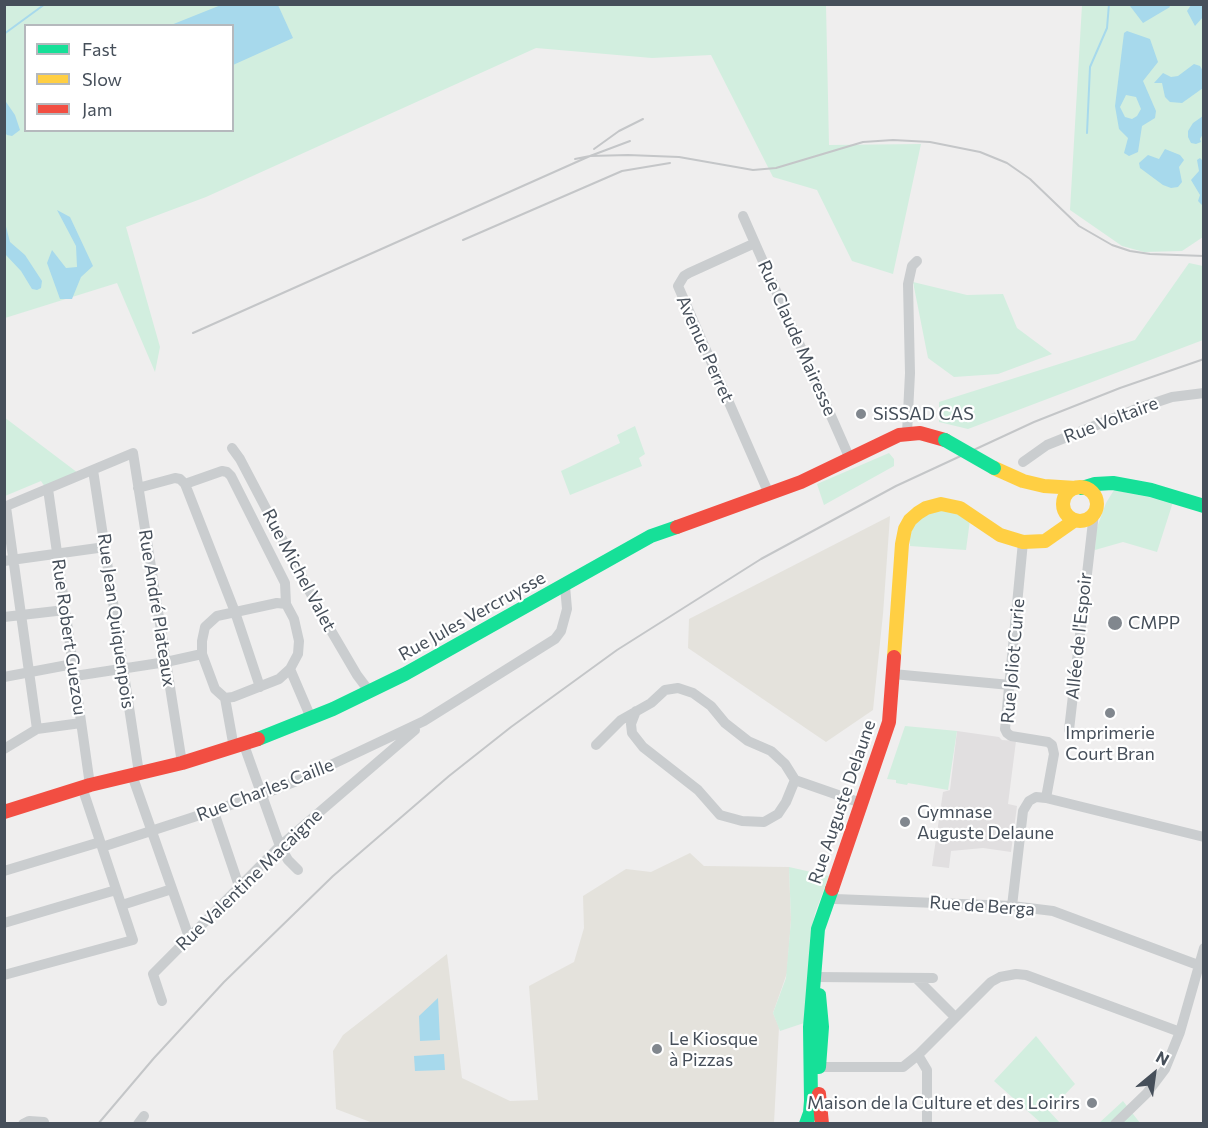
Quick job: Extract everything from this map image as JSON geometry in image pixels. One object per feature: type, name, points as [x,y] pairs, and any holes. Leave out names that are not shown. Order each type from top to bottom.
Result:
[{"type":"main road","name":"Rue Jules Vercruysse","points":[[4,812],[86,786],[239,747],[310,718],[405,674],[651,536],[821,474],[892,437],[907,434],[928,435],[945,440],[1016,480],[1044,486],[1079,488],[1113,483],[1203,506]]},
{"type":"main road","points":[[1044,486],[1071,515],[1088,519],[1109,492],[1127,485]]},
{"type":"main road","points":[[1023,542],[1045,541],[1057,533],[1071,515],[1068,493],[1079,488],[1091,492],[1094,496],[1095,510]]},
{"type":"main road","name":"Rue Auguste Delaune","points":[[806,1124],[810,1113],[815,1067],[815,977],[818,929],[887,729],[905,529],[910,520],[922,510],[945,504],[960,508],[1000,535],[1023,542]]},
{"type":"main road","name":"Rue Auguste Delaune","points":[[815,1067],[822,1124]]},
{"type":"street","name":"Rue Claude Mairesse","points":[[743,216],[850,459]]},
{"type":"street","name":"Avenue Perret","points":[[755,243],[689,273],[684,276],[678,286],[769,494]]},
{"type":"street","points":[[907,434],[910,373],[908,284],[912,266],[917,261]]},
{"type":"street","name":"Rue Voltaire","points":[[1023,462],[1047,445],[1139,408],[1172,397],[1203,393]]},
{"type":"street","name":"Rue Michel Valet","points":[[232,448],[323,616],[357,675],[369,691]]},
{"type":"street","name":"Rue André Plateaux","points":[[93,470],[133,453],[182,763]]},
{"type":"street","points":[[37,729],[21,615],[9,561],[5,507],[93,470]]},
{"type":"street","name":"Rue Jean Quiquenpois","points":[[93,470],[123,668],[135,774],[152,832],[189,937]]},
{"type":"street","points":[[185,484],[222,471],[231,476],[285,583],[285,604],[294,619],[300,641],[298,654],[290,669],[279,679],[225,698]]},
{"type":"street","points":[[138,488],[174,478],[180,479],[185,484],[235,612],[260,687]]},
{"type":"street","name":"Rue Robert Guezou","points":[[4,975],[133,940],[101,845],[86,786],[75,676],[48,489]]},
{"type":"street","name":"Allée de l'Espoir","points":[[1069,730],[1089,543],[1095,510]]},
{"type":"street","points":[[1071,515],[1089,543]]},
{"type":"street","name":"Rue Joliot Curie","points":[[1023,542],[1005,729],[1011,736],[1048,742],[1053,748],[1046,798]]},
{"type":"street","points":[[9,561],[105,547]]},
{"type":"street","points":[[424,722],[555,639],[561,631],[567,609],[565,586]]},
{"type":"street","points":[[285,604],[267,604],[217,616],[205,627],[202,654],[215,689],[225,698],[239,747],[261,795],[280,846],[288,860],[298,870]]},
{"type":"street","points":[[4,617],[65,610]]},
{"type":"street","points":[[75,676],[202,654]]},
{"type":"street","points":[[4,677],[73,664]]},
{"type":"street","points":[[290,669],[310,718]]},
{"type":"street","points":[[893,674],[1010,686]]},
{"type":"street","points":[[596,745],[621,720],[651,703],[665,690],[678,688],[693,693],[711,706],[725,723],[748,741],[771,751],[785,764],[795,780],[861,803]]},
{"type":"street","points":[[636,711],[631,724],[633,733],[643,747],[698,790],[720,815],[742,821],[764,822],[778,814],[795,780]]},
{"type":"street","name":"Rue Charles Caille","points":[[4,871],[152,832],[214,812],[299,780],[424,722]]},
{"type":"street","name":"Rue Valentine Macaigne","points":[[162,1001],[153,974],[280,846],[424,722]]},
{"type":"street","points":[[4,749],[37,729],[81,723]]},
{"type":"street","points":[[1012,906],[1023,811],[1029,801],[1036,797],[1203,837]]},
{"type":"street","points":[[214,812],[239,886]]},
{"type":"street","points":[[122,905],[172,889]]},
{"type":"street","points":[[4,923],[116,890]]},
{"type":"street","name":"Rue de Berga","points":[[829,897],[1012,906],[1053,911],[1198,965]]},
{"type":"street","points":[[1115,1124],[1154,1084],[1164,1069],[1180,1032],[1203,948]]},
{"type":"street","points":[[815,1067],[903,1067],[991,982],[1000,977],[1016,974],[1026,975],[1180,1032]]},
{"type":"street","points":[[815,977],[933,978]]},
{"type":"street","points":[[916,978],[956,1017]]},
{"type":"street","points":[[914,1058],[927,1070],[927,1124]]},
{"type":"street","points":[[23,1124],[29,1121],[44,1122]]},
{"type":"shaded area","points":[[890,516],[873,710],[826,742],[688,648],[689,619]]},
{"type":"shaded area","points":[[957,731],[1016,741],[1008,804],[1017,806],[1011,852],[983,848],[951,851],[949,868],[932,866],[943,792],[950,790]]},
{"type":"shaded area","points":[[690,853],[704,866],[789,867],[791,920],[787,973],[773,1013],[779,1027],[774,1123],[373,1123],[336,1109],[333,1051],[343,1035],[447,954],[462,1078],[510,1101],[538,1100],[529,986],[574,962],[584,928],[583,896],[626,869],[651,872]]},
{"type":"green space","points":[[4,5],[826,5],[829,145],[921,144],[893,274],[852,261],[817,190],[773,177],[711,55],[652,58],[536,48],[206,197],[126,227],[160,347],[155,372],[117,283],[5,318]]},
{"type":"green space","points":[[1082,5],[1203,5],[1203,237],[1182,251],[1144,252],[1122,246],[1070,210]]},
{"type":"green space","points":[[1189,263],[1203,266],[1203,340],[968,429],[939,422],[939,402],[1135,340]]},
{"type":"green space","points":[[913,282],[967,295],[1003,294],[1017,328],[1052,354],[998,374],[954,377],[928,358]]},
{"type":"green space","points":[[4,417],[78,473],[45,487],[41,481],[5,496]]},
{"type":"green space","points":[[635,426],[645,454],[639,458],[642,466],[570,495],[561,471],[620,443],[617,435]]},
{"type":"green space","points":[[889,453],[894,459],[894,466],[824,505],[817,484]]},
{"type":"green space","points":[[1114,490],[1173,502],[1157,552],[1123,542],[1095,550],[1096,530],[1106,503]]},
{"type":"green space","points":[[933,509],[949,509],[970,520],[966,550],[910,546],[910,535],[917,519]]},
{"type":"green space","points":[[905,726],[957,731],[948,790],[908,783],[907,785],[887,779]]},
{"type":"green space","points":[[789,867],[829,876],[815,913],[810,937],[807,1022],[780,1031],[773,1013],[786,978],[791,920]]},
{"type":"green space","points":[[1036,1036],[1075,1084],[1049,1111],[1060,1123],[1041,1123],[994,1081]]},
{"type":"green space","points":[[1123,1101],[1140,1123],[1098,1124]]},
{"type":"water","points":[[1131,4],[1169,5],[1170,7],[1143,23],[1130,6]]},
{"type":"water","points":[[221,5],[278,5],[293,38],[234,65],[234,24],[174,24]]},
{"type":"water","points":[[1191,5],[1203,5],[1203,17],[1195,26],[1187,11]]},
{"type":"water","points":[[1127,31],[1150,39],[1158,62],[1143,81],[1156,111],[1155,118],[1142,126],[1138,152],[1129,156],[1124,153],[1128,138],[1119,129],[1115,106],[1124,33]],"holes":[[[1126,95],[1136,97],[1141,109],[1132,119],[1125,117],[1120,107]]]},
{"type":"water","points":[[1194,64],[1200,66],[1203,71],[1203,88],[1182,103],[1170,102],[1165,97],[1162,83],[1154,83],[1163,73],[1171,77],[1178,76]]},
{"type":"water","points":[[4,99],[15,115],[20,130],[12,136],[5,133]]},
{"type":"water","points":[[1203,116],[1201,142],[1191,143],[1188,131],[1193,123]]},
{"type":"water","points":[[1165,149],[1180,155],[1184,160],[1179,167],[1182,182],[1178,187],[1171,188],[1163,185],[1140,168],[1139,163],[1148,155],[1159,159]]},
{"type":"water","points":[[1200,158],[1203,161],[1203,206],[1198,201],[1200,195],[1191,180],[1199,171],[1197,160]]},
{"type":"water","points":[[57,210],[70,217],[93,266],[81,277],[72,299],[60,299],[47,263],[52,250],[66,268],[77,267],[76,246]]},
{"type":"water","points":[[4,219],[10,242],[25,255],[42,281],[41,288],[37,290],[32,289],[21,271],[5,254]]},
{"type":"water","points":[[438,998],[440,1040],[420,1041],[419,1016]]},
{"type":"water","points":[[444,1054],[445,1070],[415,1071],[414,1056]]},
{"type":"waterway","points":[[4,34],[45,4]]},
{"type":"waterway","points":[[1087,133],[1090,67],[1107,28],[1109,4]]},
{"type":"railway","points":[[594,149],[619,131],[643,119]]},
{"type":"railway","points":[[575,159],[590,156],[628,155],[679,157],[753,170],[776,168],[863,142],[893,140],[930,142],[980,152],[1007,163],[1030,179],[1079,226],[1112,245],[1150,254],[1204,256]]},
{"type":"railway","points":[[193,333],[590,156],[630,141]]},
{"type":"railway","points":[[463,240],[622,171],[670,163]]},
{"type":"railway","points":[[98,1124],[154,1058],[224,982],[333,876],[449,776],[511,727],[617,650],[761,559],[896,486],[1034,422],[1120,388],[1204,359]]},
{"type":"traffic: fast","points":[[945,440],[994,468]]},
{"type":"traffic: fast","points":[[1082,488],[1095,484],[1113,483],[1151,490],[1204,506]]},
{"type":"traffic: fast","points":[[258,739],[333,709],[405,674],[651,536],[677,527]]},
{"type":"traffic: fast","points":[[806,1124],[811,1101],[810,1027],[818,929],[832,889]]},
{"type":"traffic: fast","points":[[819,995],[822,1027],[819,1067]]},
{"type":"traffic: slow","points":[[994,468],[1023,481],[1044,486],[1076,488]]},
{"type":"traffic: slow","points":[[1080,487],[1092,492],[1097,504],[1092,516],[1080,521],[1068,516],[1063,504],[1068,492],[1080,487]]},
{"type":"traffic: slow","points":[[894,657],[902,544],[905,529],[918,513],[941,504],[960,508],[1000,535],[1023,542],[1045,541],[1075,520]]},
{"type":"traffic: jam","points":[[677,527],[801,482],[899,435],[920,433],[945,440]]},
{"type":"traffic: jam","points":[[832,889],[889,722],[894,657]]},
{"type":"traffic: jam","points":[[4,812],[90,785],[182,763],[258,739]]},
{"type":"traffic: jam","points":[[819,1094],[822,1124]]},
{"type":"place","name":"SiSSAD CAS","points":[[861,414]]},
{"type":"place","name":"CMPP","points":[[1115,623]]},
{"type":"place","name":"Imprimerie Court Bran","points":[[1110,713]]},
{"type":"place","name":"Gymnase Auguste Delaune","points":[[905,822]]},
{"type":"place","name":"Le Kiosque à Pizzas","points":[[657,1049]]},
{"type":"place","name":"Maison de la Culture et des Loirirs","points":[[1092,1103]]}]
